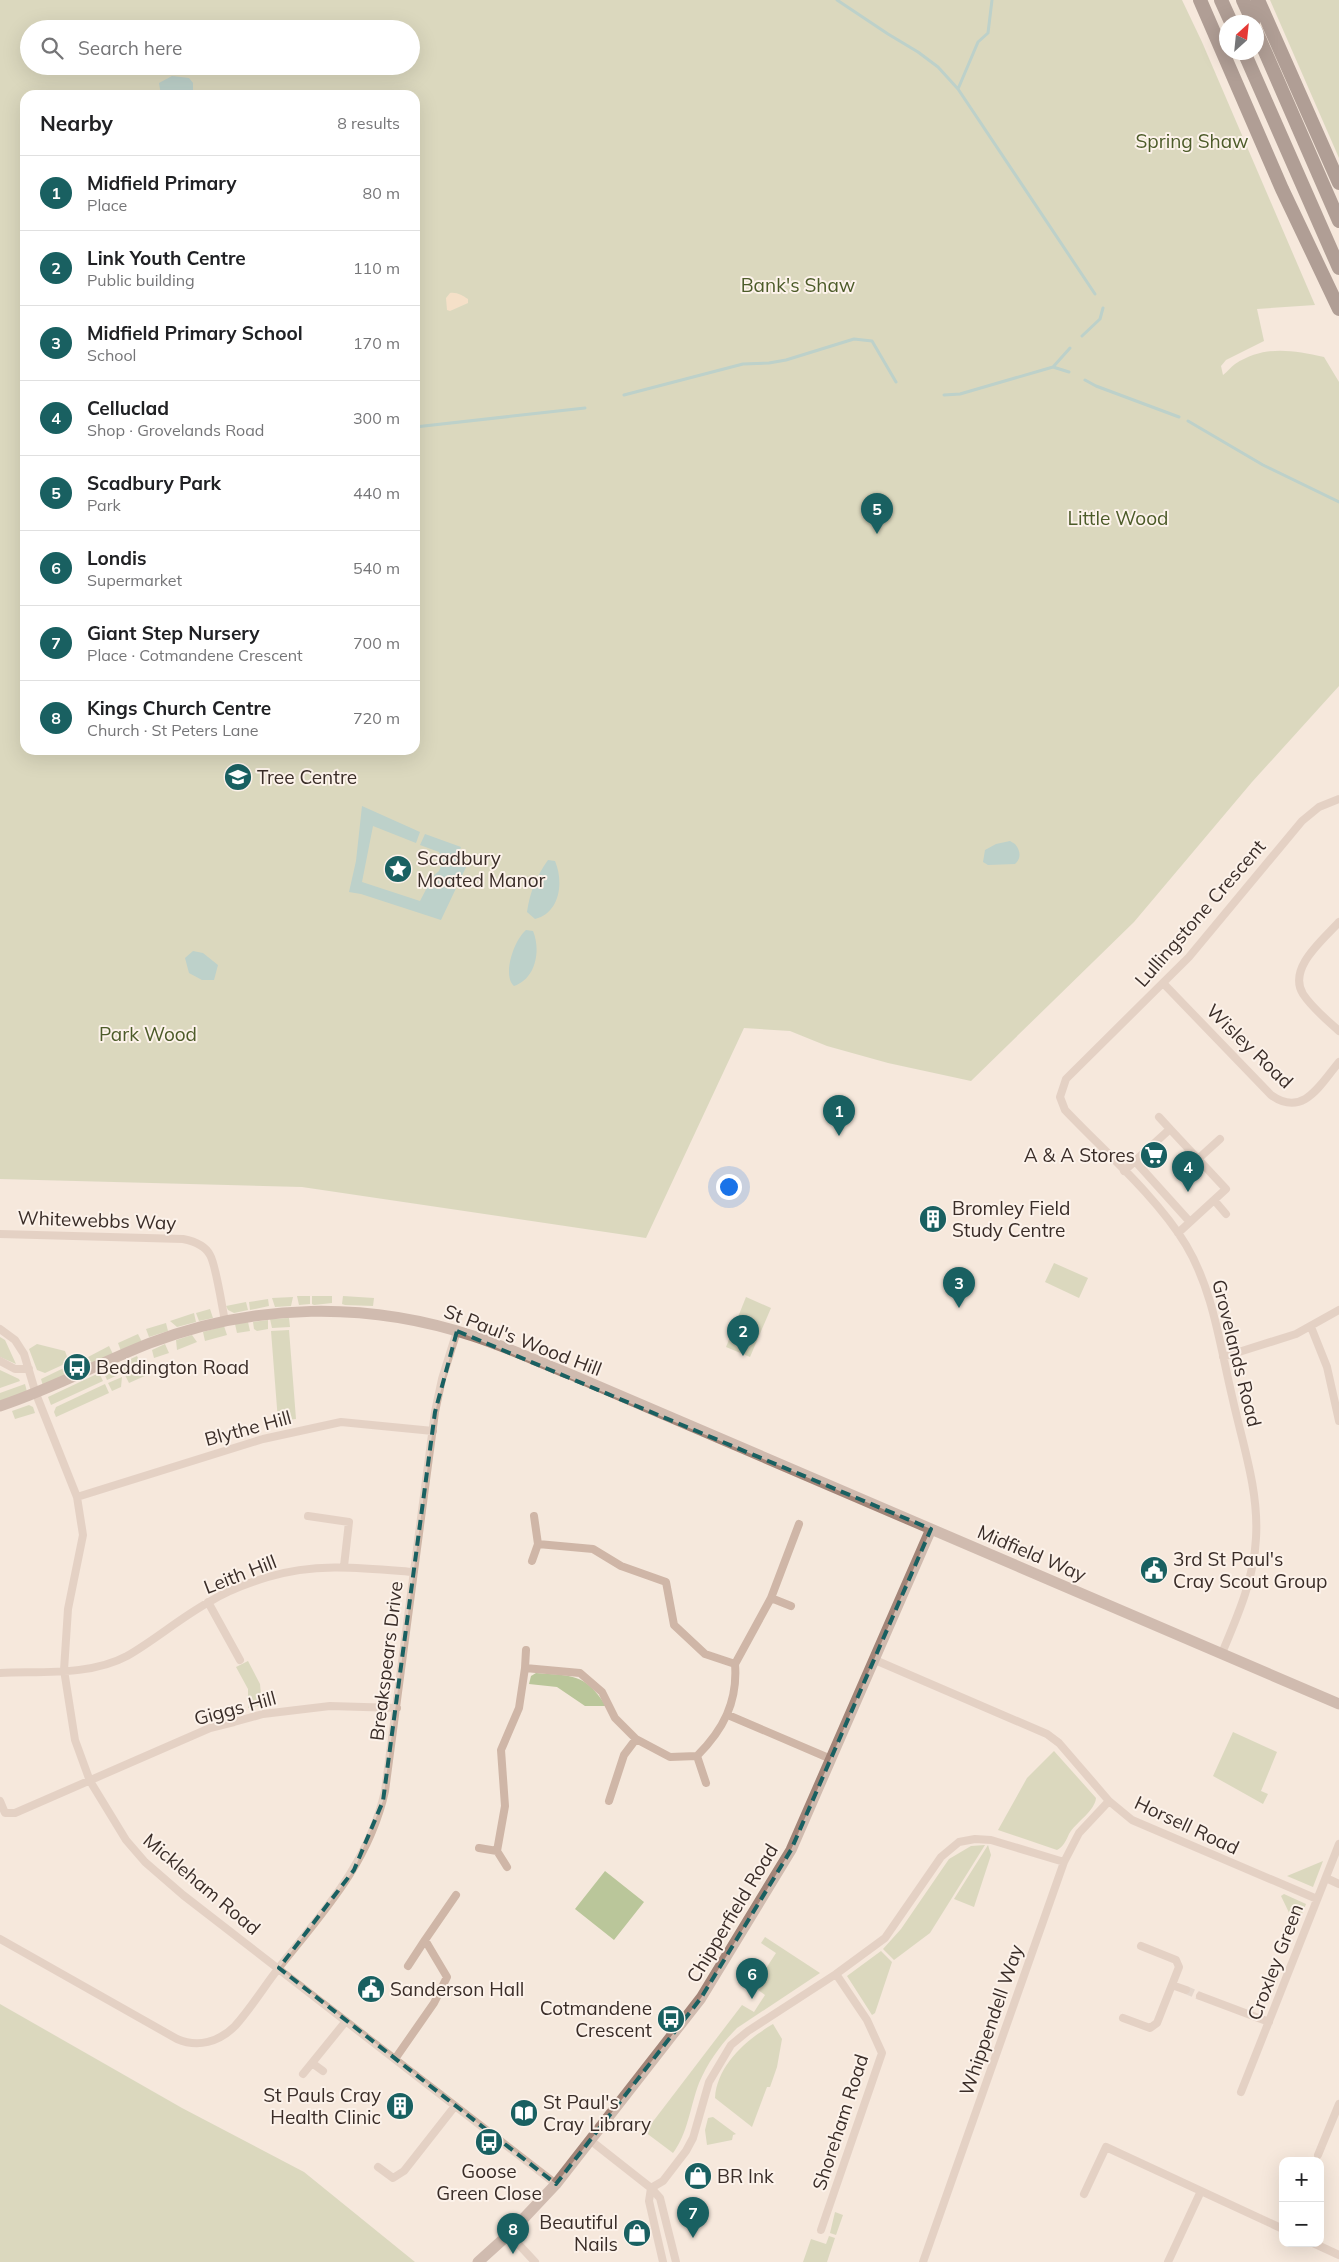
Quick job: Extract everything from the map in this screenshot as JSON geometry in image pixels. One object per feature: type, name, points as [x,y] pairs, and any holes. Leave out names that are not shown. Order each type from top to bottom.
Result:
[{"type":"highway","points":[[1200,0],[1286,198],[1339,309]]},
{"type":"highway","points":[[1221,0],[1228,15]]},
{"type":"highway","points":[[1243,0],[1250,15]]},
{"type":"highway","points":[[1258,0],[1339,183]]},
{"type":"highway","points":[[1264,49],[1339,221]]},
{"type":"highway","points":[[1247,60],[1299,182],[1339,268]]},
{"type":"street","name":"Lullingstone Crescent","points":[[1062,1105],[1062,1088],[1066,1079],[1189,957],[1306,818],[1319,807],[1339,799]]},
{"type":"street","points":[[1339,922],[1304,963],[1300,977],[1302,993],[1339,1032]]},
{"type":"street","name":"Wisley Road","points":[[1163,983],[1271,1095],[1281,1102],[1292,1105],[1302,1102],[1311,1096],[1339,1062]]},
{"type":"street","name":"Grovelands Road","points":[[1062,1105],[1124,1171],[1178,1233],[1203,1281],[1209,1299],[1254,1494],[1256,1536],[1248,1590],[1222,1653]]},
{"type":"street","points":[[1159,1117],[1226,1189],[1178,1233]]},
{"type":"street","points":[[1124,1171],[1170,1129]]},
{"type":"street","points":[[1198,1159],[1220,1139]]},
{"type":"street","points":[[1135,1161],[1190,1222]]},
{"type":"street","points":[[1214,1200],[1226,1214]]},
{"type":"street","name":"Whitewebbs Way","points":[[0,1234],[183,1239],[194,1242],[203,1247],[211,1256],[224,1321]]},
{"type":"street","points":[[1223,1357],[1278,1341],[1311,1327],[1339,1310]]},
{"type":"street","name":"St Paul's Wood Hill","points":[[0,1406],[36,1394],[150,1344],[224,1321],[291,1312],[348,1311],[416,1320],[457,1330],[712,1435]]},
{"type":"street","points":[[1311,1327],[1326,1366],[1339,1421]]},
{"type":"street","points":[[0,1329],[11,1335],[20,1346],[36,1394]]},
{"type":"street","name":"Breakspears Drive","points":[[0,1939],[177,2040],[192,2044],[211,2041],[229,2032],[348,1879],[368,1844],[385,1791],[433,1431],[442,1379],[457,1330]]},
{"type":"street","points":[[0,1361],[16,1369],[29,1369]]},
{"type":"street","name":"Mickleham Road","points":[[36,1394],[77,1497],[83,1535],[68,1609],[64,1670],[75,1740],[90,1781],[126,1840],[145,1862],[183,1894],[556,2184]]},
{"type":"street","name":"Blythe Hill","points":[[77,1497],[263,1439],[341,1422],[433,1431]]},
{"type":"street","name":"Midfield Way","points":[[712,1435],[1339,1704]]},
{"type":"street","points":[[308,1516],[349,1522],[344,1566]]},
{"type":"street","points":[[532,1561],[538,1544],[534,1516]]},
{"type":"street","points":[[525,1668],[580,1673],[602,1692],[615,1718],[636,1739],[670,1756],[697,1756],[714,1740],[728,1715],[736,1684],[735,1664],[771,1598],[799,1524]]},
{"type":"street","name":"Chipperfield Road","points":[[478,2262],[556,2184],[701,1998],[791,1850],[931,1528]]},
{"type":"street","points":[[538,1544],[593,1549],[621,1566],[666,1582],[674,1625],[705,1654],[735,1664]]},
{"type":"street","name":"Leith Hill","points":[[0,1673],[93,1667],[126,1657],[208,1602],[227,1592],[269,1576],[304,1569],[344,1566],[414,1572]]},
{"type":"street","points":[[771,1598],[791,1606]]},
{"type":"street","points":[[208,1602],[240,1660]]},
{"type":"street","points":[[507,1867],[497,1851],[505,1806],[501,1750],[519,1708],[526,1650]]},
{"type":"street","name":"Horsell Road","points":[[875,1660],[1046,1734],[1059,1743],[1109,1801],[1132,1820],[1317,1899]]},
{"type":"street","name":"Giggs Hill","points":[[0,1801],[5,1813],[15,1813],[210,1728],[263,1714],[330,1706],[397,1708]]},
{"type":"street","points":[[728,1715],[831,1759]]},
{"type":"street","points":[[609,1802],[624,1755],[636,1739]]},
{"type":"street","points":[[697,1756],[706,1783]]},
{"type":"street","name":"Whippendell Way","points":[[924,2262],[1064,1862],[1079,1834],[1109,1801]]},
{"type":"street","points":[[650,2188],[663,2181],[686,2151],[692,2138],[709,2082],[732,2045],[748,2030],[836,1974],[885,1938],[941,1857],[959,1842],[975,1839],[990,1840],[1064,1862]]},
{"type":"street","name":"Croxley Green","points":[[1241,2092],[1339,1844]]},
{"type":"street","points":[[479,1848],[497,1851]]},
{"type":"street","points":[[1326,1878],[1339,1884]]},
{"type":"street","points":[[408,1966],[456,1894]]},
{"type":"street","points":[[395,2058],[434,2003],[447,1976],[425,1940]]},
{"type":"street","points":[[1123,2018],[1150,2028],[1157,2023],[1179,1967],[1176,1960],[1141,1946]]},
{"type":"street","name":"Shoreham Road","points":[[821,2230],[882,2053],[867,2020],[836,1974]]},
{"type":"street","points":[[1172,1985],[1186,1990]]},
{"type":"street","points":[[1200,1996],[1269,2022]]},
{"type":"street","points":[[303,2074],[346,2021]]},
{"type":"street","points":[[312,2063],[323,2071]]},
{"type":"street","points":[[1318,2155],[1339,2104]]},
{"type":"street","points":[[378,2167],[393,2178],[404,2171],[455,2106]]},
{"type":"street","points":[[1331,2124],[1339,2127]]},
{"type":"street","points":[[590,2140],[660,2198],[676,2262]]},
{"type":"street","points":[[1084,2194],[1106,2147],[1279,2227]]},
{"type":"street","points":[[650,2188],[649,2201],[663,2262]]},
{"type":"street","points":[[1168,2262],[1201,2191]]},
{"type":"street","points":[[508,2234],[535,2262]]},
{"type":"street","points":[[1322,2247],[1339,2255]]},
{"type":"highlighted area","points":[[457,1331],[931,1529],[791,1850],[701,1998],[556,2184],[279,1968],[354,1870],[383,1801],[435,1412]]},
{"type":"green space","points":[[0,0],[1182,0],[1202,42],[1315,305],[1257,309],[1264,341],[1226,360],[1221,366],[1223,375],[1235,364],[1257,354],[1289,351],[1324,357],[1339,382],[1339,686],[1252,782],[1134,922],[971,1081],[888,1063],[827,1046],[790,1031],[744,1028],[646,1238],[302,1187],[0,1179]]},
{"type":"green space","points":[[1270,0],[1339,0],[1339,158]]},
{"type":"green space","points":[[1054,1263],[1088,1278],[1079,1298],[1045,1282]]},
{"type":"green space","points":[[297,1296],[310,1296],[310,1304],[299,1305]]},
{"type":"green space","points":[[312,1296],[332,1296],[332,1303],[314,1305],[312,1304]]},
{"type":"green space","points":[[343,1296],[374,1298],[373,1306],[342,1304]]},
{"type":"green space","points":[[293,1297],[291,1306],[275,1307],[272,1298]]},
{"type":"green space","points":[[746,1297],[771,1308],[750,1357],[726,1347]]},
{"type":"green space","points":[[268,1299],[269,1306],[250,1310],[249,1302]]},
{"type":"green space","points":[[246,1302],[248,1310],[234,1313],[228,1310],[226,1306]]},
{"type":"green space","points":[[210,1309],[213,1318],[199,1321],[196,1313]]},
{"type":"green space","points":[[194,1313],[196,1322],[177,1327],[170,1321]]},
{"type":"green space","points":[[289,1318],[290,1327],[272,1328],[270,1319]]},
{"type":"green space","points":[[268,1320],[268,1329],[257,1331],[254,1329],[253,1322]]},
{"type":"green space","points":[[248,1322],[250,1331],[237,1333],[235,1324]]},
{"type":"green space","points":[[166,1323],[168,1331],[149,1337],[146,1329]]},
{"type":"green space","points":[[224,1326],[227,1335],[205,1341],[203,1332]]},
{"type":"green space","points":[[289,1330],[296,1419],[278,1421],[271,1331]]},
{"type":"green space","points":[[138,1334],[142,1342],[121,1351],[118,1343]]},
{"type":"green space","points":[[192,1335],[197,1342],[177,1350],[176,1340]]},
{"type":"green space","points":[[0,1337],[5,1340],[16,1364],[0,1357]]},
{"type":"green space","points":[[37,1344],[65,1351],[69,1362],[45,1373],[37,1370],[29,1349]]},
{"type":"green space","points":[[165,1344],[169,1353],[154,1358],[152,1350]]},
{"type":"green space","points":[[109,1346],[113,1354],[93,1365],[88,1357]]},
{"type":"green space","points":[[137,1356],[141,1364],[124,1372],[120,1364]]},
{"type":"green space","points":[[70,1365],[73,1373],[43,1386],[41,1379]]},
{"type":"green space","points":[[116,1365],[120,1374],[107,1380],[103,1371]]},
{"type":"green space","points":[[143,1367],[147,1375],[129,1383],[125,1375]]},
{"type":"green space","points":[[0,1370],[19,1379],[20,1381],[0,1388]]},
{"type":"green space","points":[[99,1373],[103,1381],[51,1405],[48,1397]]},
{"type":"green space","points":[[122,1377],[121,1387],[112,1391],[108,1383]]},
{"type":"green space","points":[[25,1384],[27,1392],[0,1401],[0,1393]]},
{"type":"green space","points":[[105,1384],[109,1393],[56,1417],[54,1412],[56,1407]]},
{"type":"green space","points":[[29,1405],[33,1407],[35,1413],[15,1419],[12,1411]]},
{"type":"green space","points":[[248,1661],[260,1684],[262,1705],[248,1708],[248,1689],[236,1667]]},
{"type":"green space","points":[[536,1673],[577,1678],[591,1687],[606,1706],[585,1706],[557,1687],[529,1684],[531,1676]]},
{"type":"green space","points":[[1233,1732],[1277,1752],[1261,1791],[1268,1794],[1263,1804],[1213,1776]]},
{"type":"green space","points":[[1054,1751],[1096,1798],[1089,1812],[1057,1850],[998,1830],[1027,1778]]},
{"type":"green space","points":[[985,1845],[930,1933],[894,1960],[883,1949],[901,1929],[949,1859],[971,1846]]},
{"type":"green space","points":[[988,1845],[991,1855],[974,1907],[954,1899]]},
{"type":"green space","points":[[1323,1861],[1313,1887],[1287,1876]]},
{"type":"green space","points":[[605,1871],[644,1902],[614,1940],[575,1909]]},
{"type":"green space","points":[[1284,1894],[1306,1904],[1299,1921],[1294,1923],[1281,1896]]},
{"type":"green space","points":[[765,1937],[820,1973],[737,2028],[726,2040],[715,2054],[699,2083],[682,2137],[673,2153],[645,2132],[742,2005],[754,2012],[765,1995],[754,1987],[776,1953],[761,1943]]},
{"type":"green space","points":[[881,1951],[892,1962],[875,2013],[872,2015],[847,1976]]},
{"type":"green space","points":[[0,2004],[182,2108],[304,2172],[415,2262],[0,2262]]},
{"type":"green space","points":[[773,2024],[782,2039],[777,2067],[770,2087],[767,2087],[752,2127],[715,2098],[717,2086],[727,2064],[743,2046]]},
{"type":"green space","points":[[713,2117],[736,2134],[733,2135],[732,2140],[707,2145],[705,2130],[708,2118]]},
{"type":"green space","points":[[835,2212],[843,2215],[836,2235],[830,2233]]},
{"type":"green space","points":[[829,2236],[835,2238],[827,2262],[803,2262],[811,2239],[826,2244]]},
{"type":"sand","points":[[450,293],[468,299],[468,303],[450,311],[447,310],[446,298]]},
{"type":"water","points":[[172,76],[189,78],[193,83],[193,90],[160,90],[159,83]]},
{"type":"water","points":[[362,806],[420,832],[416,843],[373,826],[362,882],[420,901],[433,876],[439,871],[443,860],[439,852],[420,845],[425,834],[461,847],[457,858],[468,863],[441,920],[361,894],[349,892],[356,861]]},
{"type":"water","points":[[1010,841],[1015,844],[1019,851],[1019,859],[1015,864],[988,865],[983,862],[985,850],[996,844]]},
{"type":"water","points":[[548,860],[555,861],[558,869],[558,896],[550,910],[543,916],[535,919],[527,912],[528,905],[534,885]]},
{"type":"water","points":[[526,930],[533,931],[536,947],[535,963],[527,977],[514,986],[509,974],[509,966],[517,941]]},
{"type":"water","points":[[193,951],[203,953],[218,965],[214,980],[202,980],[189,973],[185,958]]},
{"type":"waterway","points":[[837,0],[918,52],[938,67],[958,89]]},
{"type":"waterway","points":[[992,0],[988,33],[978,42],[958,89],[1095,294]]},
{"type":"waterway","points":[[1082,336],[1100,319],[1103,308]]},
{"type":"waterway","points":[[624,395],[743,364],[786,360],[854,339],[872,341],[896,382]]},
{"type":"waterway","points":[[1053,367],[1070,348]]},
{"type":"waterway","points":[[944,395],[960,394],[1053,367],[1069,372]]},
{"type":"waterway","points":[[1085,380],[1096,386],[1179,417]]},
{"type":"waterway","points":[[420,426],[585,408]]},
{"type":"waterway","points":[[1188,421],[1263,465],[1339,502]]},
{"type":"tunnel","points":[[1186,1990],[1200,1996]]},
{"type":"place","name":"Scadbury Park","points":[[877,534]]},
{"type":"place","name":"Tree Centre","points":[[238,777]]},
{"type":"place","name":"Scadbury Moated Manor","points":[[398,869]]},
{"type":"place","name":"Midfield Primary","points":[[839,1136]]},
{"type":"place","name":"A & A Stores","points":[[1154,1155]]},
{"type":"place","name":"Celluclad","points":[[1188,1192]]},
{"type":"place","name":"Bromley Field Study Centre","points":[[933,1219]]},
{"type":"place","name":"Midfield Primary School","points":[[959,1308]]},
{"type":"place","name":"Link Youth Centre","points":[[743,1356]]},
{"type":"place","name":"Beddington Road","points":[[77,1367]]},
{"type":"place","name":"3rd St Paul's Cray Scout Group","points":[[1154,1570]]},
{"type":"place","name":"Sanderson Hall","points":[[371,1989]]},
{"type":"place","name":"Londis","points":[[752,1999]]},
{"type":"place","name":"Cotmandene Crescent","points":[[671,2019]]},
{"type":"place","name":"St Pauls Cray Health Clinic","points":[[400,2106]]},
{"type":"place","name":"St Paul's Cray Library","points":[[524,2113]]},
{"type":"place","name":"Goose Green Close","points":[[489,2142]]},
{"type":"place","name":"BR Ink","points":[[698,2176]]},
{"type":"place","name":"Beautiful Nails","points":[[637,2233]]},
{"type":"place","name":"Giant Step Nursery","points":[[693,2238]]},
{"type":"place","name":"Kings Church Centre","points":[[513,2254]]},
{"type":"park label","name":"Spring Shaw","points":[[1192,141]]},
{"type":"park label","name":"Bank's Shaw","points":[[798,285]]},
{"type":"park label","name":"Little Wood","points":[[1118,518]]},
{"type":"park label","name":"Park Wood","points":[[148,1034]]}]
